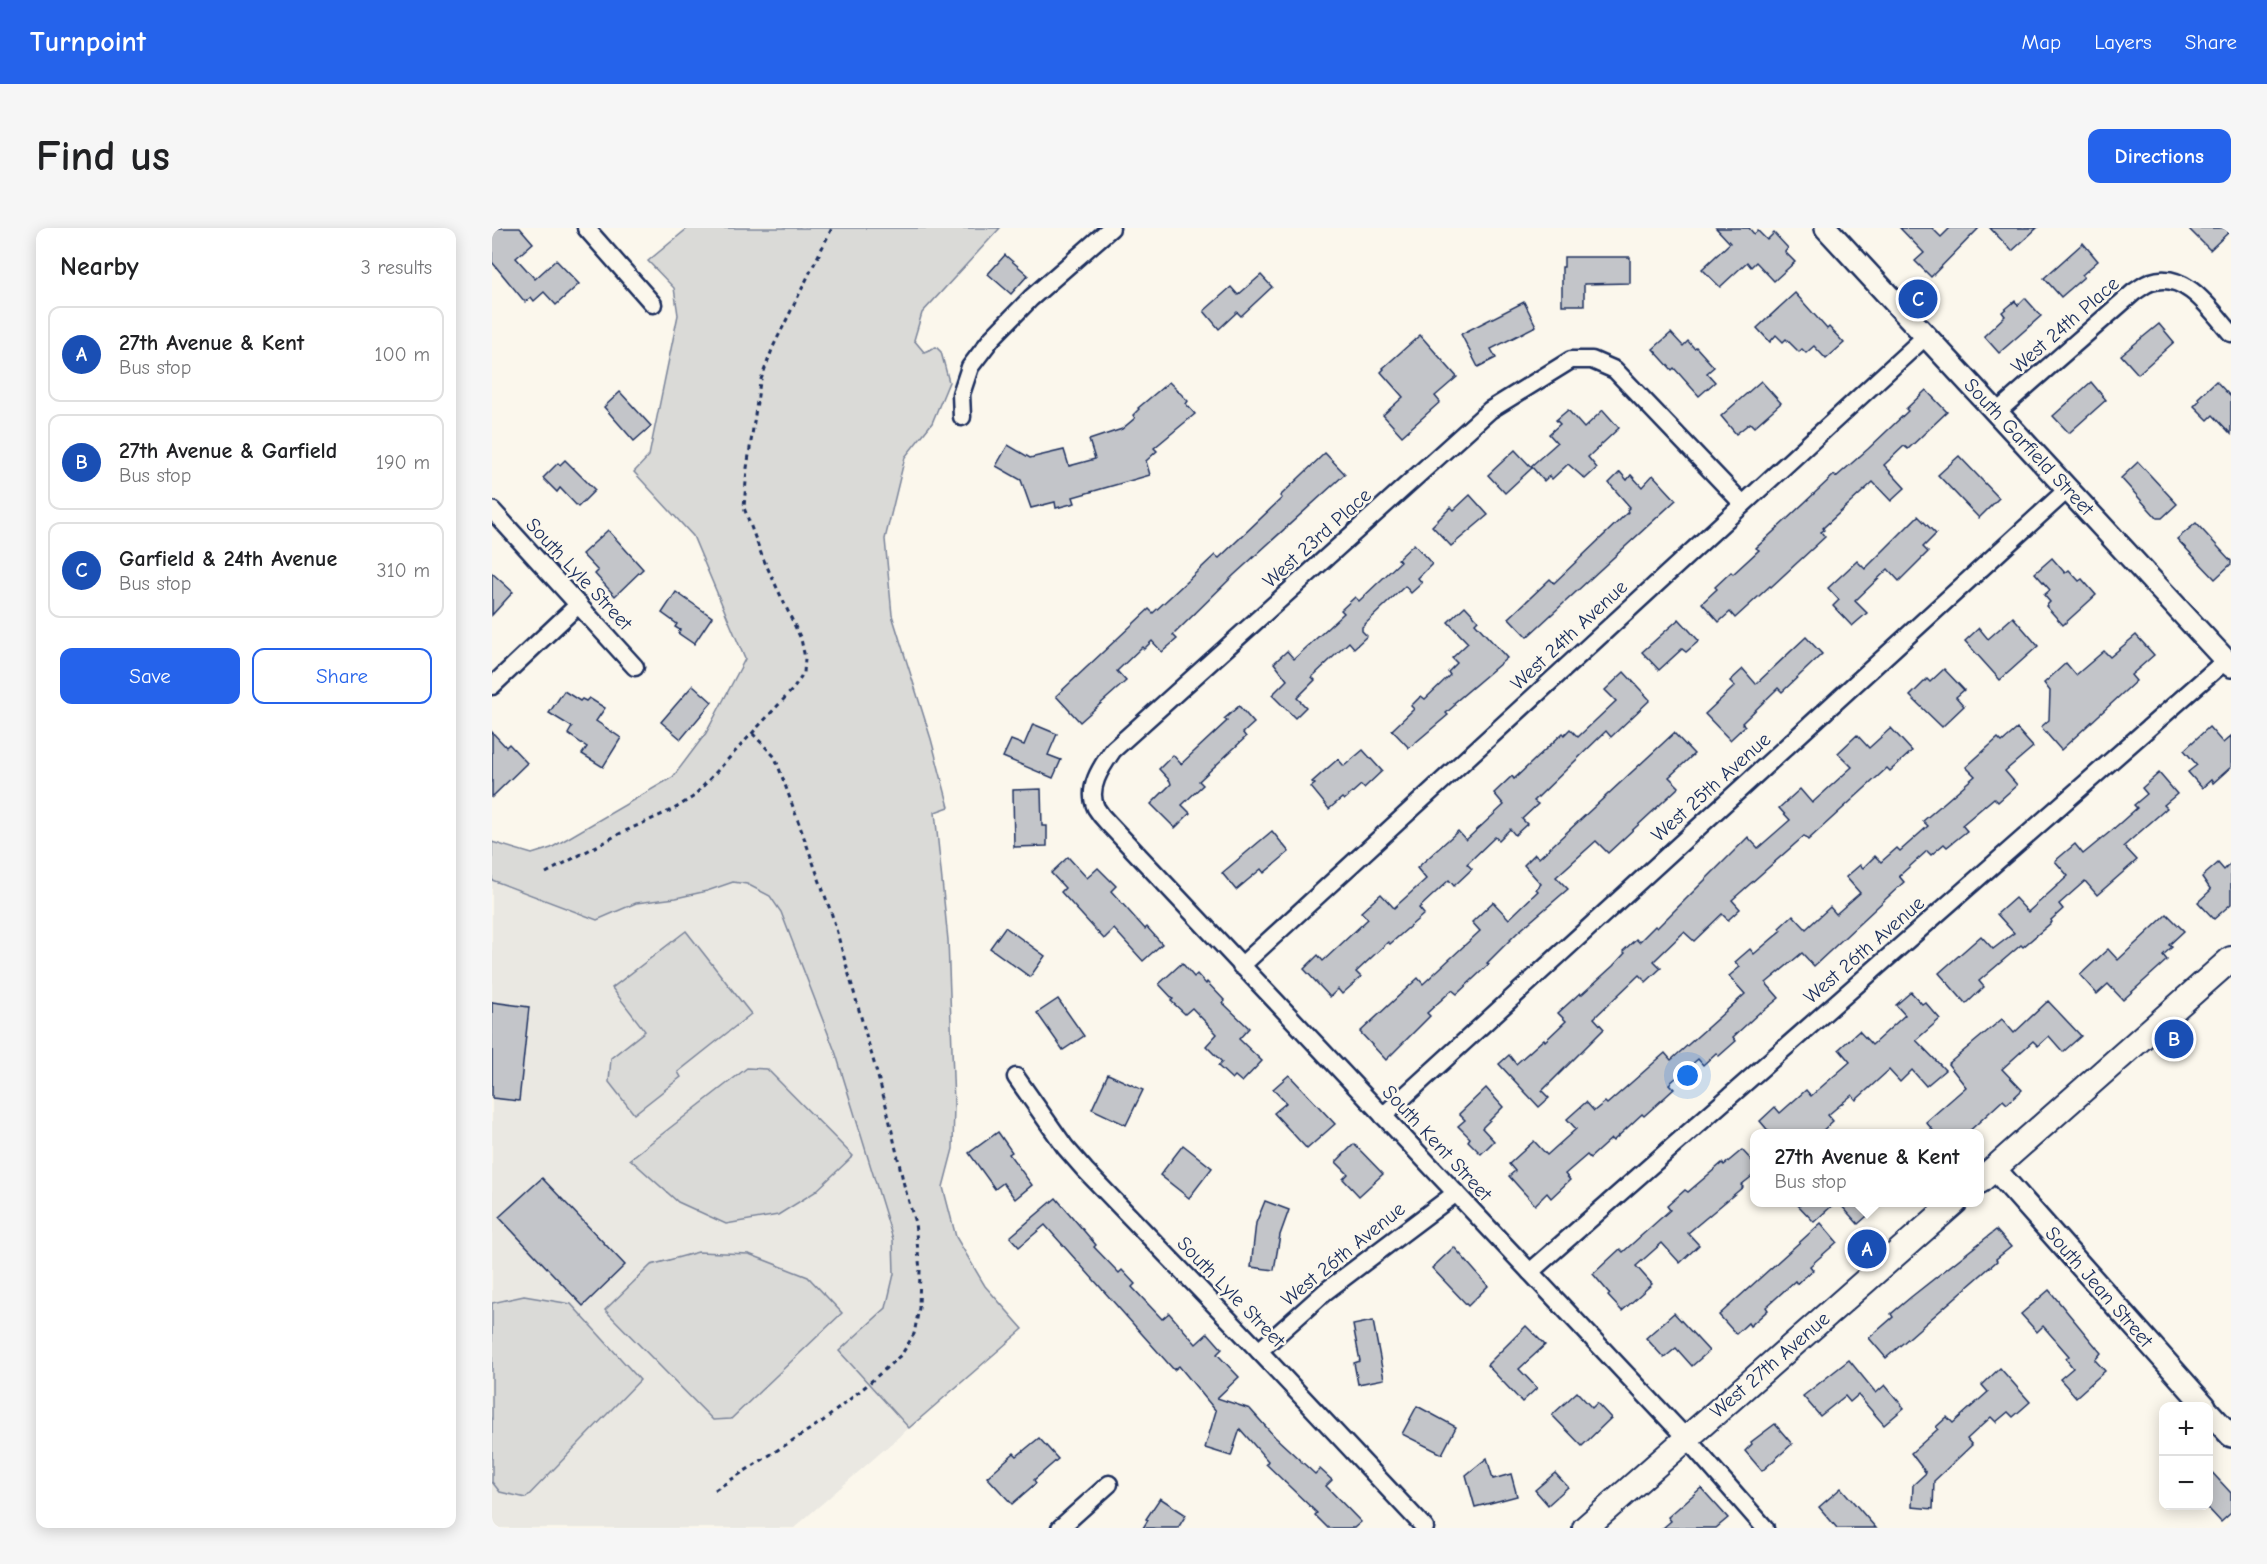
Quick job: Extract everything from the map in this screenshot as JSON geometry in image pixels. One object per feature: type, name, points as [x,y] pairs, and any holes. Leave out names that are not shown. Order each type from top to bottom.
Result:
[{"type":"main road","points":[[1987,1174],[2231,959]]},
{"type":"main road","name":"West 27th Avenue","points":[[1585,1528],[1949,1207]]},
{"type":"street","points":[[586,228],[653,304]]},
{"type":"street","points":[[962,417],[961,394],[970,367],[992,338],[1031,298],[1111,228]]},
{"type":"street","name":"South Garfield Street","points":[[1826,228],[2228,663]]},
{"type":"street","name":"West 24th Place","points":[[1997,412],[2134,292],[2150,282],[2165,280],[2192,290],[2231,333]]},
{"type":"street","name":"West 24th Avenue","points":[[1241,966],[1926,336]]},
{"type":"street","name":"West 23rd Place","points":[[1094,782],[1113,750],[1490,410],[1571,360],[1592,360],[1615,370],[1743,504]]},
{"type":"street","name":"West 25th Avenue","points":[[1383,1116],[2068,489]]},
{"type":"street","name":"South Lyle Street","points":[[492,510],[635,667]]},
{"type":"street","points":[[492,686],[579,604]]},
{"type":"street","name":"West 26th Avenue","points":[[1530,1272],[2228,663]]},
{"type":"street","name":"South Kent Street","points":[[1094,782],[1093,796],[1096,808],[1108,823],[1687,1439],[1765,1528]]},
{"type":"street","name":"South Lyle Street","points":[[1016,1077],[1065,1148],[1084,1170],[1259,1351],[1425,1528]]},
{"type":"street","name":"South Jean Street","points":[[1987,1174],[2200,1402]]},
{"type":"street","name":"West 26th Avenue","points":[[1259,1351],[1326,1291],[1456,1193]]},
{"type":"street","points":[[2213,1416],[2231,1436]]},
{"type":"street","points":[[1060,1528],[1109,1484]]},
{"type":"path","points":[[546,873],[621,832],[674,809],[693,797],[753,734],[794,688],[804,673],[805,658],[801,639],[762,556],[744,508],[752,424],[760,382],[773,347],[832,228]]},
{"type":"path","points":[[716,1490],[823,1421],[902,1354],[914,1334],[919,1308],[920,1270],[915,1223],[886,1105],[839,937],[779,767],[775,758],[753,734]]},
{"type":"shaded area","points":[[688,228],[1000,228],[922,313],[914,340],[924,352],[936,347],[941,352],[949,382],[932,423],[905,457],[885,539],[892,615],[931,739],[949,807],[935,812],[948,940],[954,1104],[953,1149],[943,1187],[956,1237],[985,1286],[1023,1329],[909,1428],[839,1351],[886,1308],[894,1274],[893,1239],[836,1054],[781,912],[770,896],[747,884],[733,882],[676,898],[636,903],[597,920],[492,880],[492,842],[532,854],[551,848],[673,777],[706,733],[745,659],[693,536],[634,472],[649,456],[678,315],[674,288],[648,261]]},
{"type":"shaded area","points":[[492,880],[597,920],[636,903],[676,898],[733,882],[747,884],[770,896],[781,912],[836,1054],[893,1239],[894,1274],[886,1308],[839,1352],[909,1428],[794,1528],[492,1528]]},
{"type":"shaded area","points":[[686,931],[751,1014],[678,1072],[681,1077],[634,1114],[609,1082],[611,1058],[645,1031],[612,988]]},
{"type":"shaded area","points":[[747,1068],[767,1069],[853,1156],[815,1192],[778,1215],[726,1224],[678,1202],[630,1159]]},
{"type":"shaded area","points":[[698,1252],[749,1254],[808,1277],[842,1313],[731,1419],[713,1420],[605,1310],[651,1265]]},
{"type":"shaded area","points":[[524,1296],[571,1304],[640,1380],[526,1498],[500,1492],[492,1482],[492,1303]]},
{"type":"building","points":[[492,228],[520,228],[533,243],[516,258],[535,279],[556,260],[579,284],[556,305],[544,292],[534,301],[531,297],[525,302],[492,262]]},
{"type":"building","points":[[1716,228],[1749,228],[1754,234],[1758,231],[1767,240],[1774,233],[1788,248],[1785,252],[1795,262],[1774,281],[1756,262],[1751,267],[1747,262],[1720,287],[1702,269],[1730,243]]},
{"type":"building","points":[[1900,228],[1932,228],[1941,237],[1950,228],[1979,228],[1931,277],[1915,261],[1924,253]]},
{"type":"building","points":[[1990,228],[2037,228],[2012,251]]},
{"type":"building","points":[[2188,228],[2231,228],[2231,230],[2210,250]]},
{"type":"building","points":[[2083,243],[2098,261],[2061,297],[2044,278]]},
{"type":"building","points":[[1005,255],[1028,275],[1011,294],[988,274]]},
{"type":"building","points":[[1564,257],[1630,257],[1630,283],[1584,284],[1584,305],[1562,305]]},
{"type":"building","points":[[1261,275],[1272,287],[1241,316],[1237,312],[1219,329],[1204,311],[1231,287],[1238,295]]},
{"type":"building","points":[[1795,293],[1827,329],[1829,327],[1844,343],[1826,359],[1814,346],[1806,353],[1802,349],[1799,352],[1786,339],[1783,342],[1776,335],[1770,342],[1757,328]]},
{"type":"building","points":[[2025,298],[2041,316],[1999,353],[1984,336],[2005,316],[2002,312],[2015,301],[2018,305]]},
{"type":"building","points":[[1524,302],[1536,326],[1491,349],[1496,358],[1478,367],[1461,334]]},
{"type":"building","points":[[2159,324],[2174,342],[2138,374],[2121,355]]},
{"type":"building","points":[[1671,333],[1683,346],[1688,341],[1694,348],[1696,347],[1714,367],[1707,373],[1715,382],[1699,396],[1653,349]]},
{"type":"building","points":[[1420,335],[1457,377],[1435,396],[1440,402],[1402,436],[1383,415],[1403,397],[1381,372]]},
{"type":"building","points":[[1761,381],[1781,403],[1754,427],[1750,423],[1736,434],[1721,416]]},
{"type":"building","points":[[2216,381],[2231,397],[2231,434],[2213,415],[2208,420],[2194,406],[2200,400],[2198,398]]},
{"type":"building","points":[[1169,382],[1188,401],[1186,404],[1195,414],[1154,448],[1157,451],[1146,461],[1150,475],[1073,497],[1075,503],[1056,508],[1055,502],[1031,508],[1021,480],[996,466],[1008,445],[1030,458],[1064,450],[1069,466],[1095,459],[1089,440],[1122,429],[1135,418],[1133,415],[1138,408]]},
{"type":"building","points":[[2091,382],[2106,400],[2069,433],[2053,416]]},
{"type":"building","points":[[1926,390],[1947,412],[1908,449],[1904,446],[1884,465],[1905,488],[1891,501],[1873,482],[1823,528],[1821,532],[1825,537],[1771,587],[1735,618],[1730,612],[1719,622],[1702,603],[1717,589],[1715,587],[1759,550],[1756,548],[1834,475],[1836,477],[1868,449],[1908,411],[1906,409]]},
{"type":"building","points":[[620,392],[651,426],[634,441],[604,407]]},
{"type":"building","points":[[1568,410],[1584,428],[1603,410],[1619,428],[1588,457],[1597,468],[1585,479],[1568,464],[1552,479],[1549,476],[1544,481],[1531,466],[1557,443],[1549,434],[1560,424],[1556,420]]},
{"type":"building","points":[[1515,450],[1532,468],[1505,493],[1488,475]]},
{"type":"building","points":[[1325,453],[1345,474],[1234,575],[1173,635],[1177,639],[1162,652],[1152,641],[1144,649],[1142,647],[1117,671],[1126,681],[1080,722],[1056,696],[1149,609],[1153,613],[1215,555],[1219,558]]},
{"type":"building","points":[[1959,456],[1999,498],[1979,518],[1938,475]]},
{"type":"building","points":[[565,460],[595,490],[578,507],[560,488],[557,492],[543,478],[558,463],[560,465]]},
{"type":"building","points":[[2138,462],[2177,504],[2162,518],[2157,518],[2121,478]]},
{"type":"building","points":[[1620,472],[1627,480],[1631,475],[1642,487],[1653,475],[1676,500],[1527,637],[1509,618],[1550,579],[1554,583],[1628,512],[1630,507],[1609,483]]},
{"type":"building","points":[[1470,495],[1488,515],[1451,546],[1432,526],[1451,507],[1454,510]]},
{"type":"building","points":[[1918,516],[1936,534],[1923,547],[1928,552],[1899,581],[1888,569],[1855,601],[1867,613],[1852,626],[1833,606],[1839,600],[1828,588],[1857,561],[1865,569]]},
{"type":"building","points":[[2196,523],[2231,561],[2231,564],[2215,579],[2177,539]]},
{"type":"building","points":[[608,530],[643,569],[615,596],[595,574],[598,571],[582,554]]},
{"type":"building","points":[[1414,544],[1432,564],[1418,578],[1422,583],[1411,593],[1405,586],[1362,627],[1362,631],[1367,636],[1354,648],[1349,642],[1312,677],[1315,680],[1297,698],[1306,707],[1295,718],[1272,695],[1287,680],[1274,663],[1287,651],[1294,659],[1344,613],[1341,610],[1355,597],[1359,601],[1400,562],[1398,559]]},
{"type":"building","points":[[2052,558],[2065,573],[2069,570],[2079,581],[2082,579],[2096,595],[2063,625],[2046,606],[2050,602],[2044,595],[2050,590],[2035,573]]},
{"type":"building","points":[[492,573],[513,592],[492,615]]},
{"type":"building","points":[[676,592],[712,617],[694,644],[678,633],[680,630],[675,627],[677,624],[662,613]]},
{"type":"building","points":[[1465,606],[1478,620],[1475,623],[1507,658],[1454,703],[1455,705],[1446,713],[1448,715],[1409,748],[1392,730],[1414,709],[1411,706],[1421,696],[1425,699],[1450,675],[1448,672],[1457,663],[1452,658],[1468,643],[1448,622]]},
{"type":"building","points":[[2013,617],[2038,646],[2000,680],[1965,641],[1979,628],[1988,639]]},
{"type":"building","points":[[1679,619],[1699,641],[1686,652],[1682,649],[1659,670],[1642,652]]},
{"type":"building","points":[[2136,635],[2154,655],[2131,675],[2136,681],[2061,750],[2041,727],[2049,720],[2050,691],[2044,683],[2066,663],[2076,675],[2104,651],[2110,657]]},
{"type":"building","points":[[1806,637],[1822,654],[1782,692],[1778,688],[1742,723],[1745,726],[1730,740],[1705,714],[1735,686],[1730,681],[1743,669],[1756,684]]},
{"type":"building","points":[[1944,669],[1964,690],[1956,697],[1964,706],[1942,727],[1910,696],[1927,679],[1930,682]]},
{"type":"building","points":[[1624,672],[1650,700],[1611,737],[1606,731],[1534,801],[1538,804],[1522,819],[1527,824],[1515,835],[1510,829],[1499,840],[1495,837],[1467,864],[1472,869],[1454,886],[1449,880],[1419,908],[1424,914],[1390,944],[1388,942],[1356,972],[1361,977],[1342,994],[1338,989],[1330,997],[1304,969],[1318,955],[1323,961],[1368,919],[1361,912],[1381,894],[1394,908],[1426,879],[1417,868],[1458,831],[1466,840],[1504,805],[1494,793],[1512,776],[1514,779],[1563,733],[1564,735],[1570,729],[1578,737],[1616,701],[1605,690]]},
{"type":"building","points":[[693,685],[712,702],[681,739],[661,722]]},
{"type":"building","points":[[564,691],[580,701],[582,699],[586,701],[589,698],[605,708],[596,721],[621,738],[603,767],[582,754],[587,747],[568,734],[572,727],[549,713]]},
{"type":"building","points":[[1239,706],[1254,723],[1243,733],[1246,737],[1199,781],[1203,785],[1182,805],[1190,813],[1175,828],[1151,804],[1171,784],[1159,769],[1173,755],[1181,764],[1227,721],[1224,719]]},
{"type":"building","points":[[1033,724],[1057,734],[1048,755],[1061,760],[1053,778],[1003,757],[1011,740],[1024,745]]},
{"type":"building","points":[[2209,727],[2223,743],[2231,736],[2231,767],[2213,783],[2211,780],[2202,788],[2188,772],[2197,765],[2184,750]]},
{"type":"building","points":[[1891,728],[1912,751],[1890,771],[1887,768],[1808,840],[1804,836],[1732,900],[1740,909],[1728,920],[1722,914],[1694,941],[1684,932],[1654,961],[1661,968],[1646,982],[1639,975],[1594,1018],[1604,1029],[1542,1091],[1549,1098],[1539,1107],[1499,1064],[1509,1055],[1516,1064],[1544,1039],[1545,1041],[1566,1021],[1558,1013],[1613,966],[1625,953],[1623,951],[1636,939],[1639,942],[1655,926],[1657,928],[1748,837],[1758,848],[1790,820],[1779,808],[1800,789],[1812,803],[1852,767],[1838,753],[1857,735],[1869,748]]},
{"type":"building","points":[[2017,729],[2033,747],[2005,771],[2017,785],[1998,802],[1994,798],[1962,825],[1967,831],[1947,847],[1944,844],[1931,855],[1927,851],[1899,876],[1904,882],[1814,966],[1802,953],[1766,983],[1779,998],[1733,1037],[1736,1041],[1719,1056],[1716,1053],[1703,1065],[1698,1059],[1669,1084],[1674,1089],[1644,1116],[1642,1114],[1613,1141],[1611,1139],[1590,1158],[1587,1155],[1565,1174],[1570,1180],[1551,1198],[1547,1193],[1535,1205],[1509,1176],[1515,1171],[1509,1164],[1534,1141],[1547,1155],[1576,1129],[1567,1119],[1586,1102],[1594,1111],[1605,1102],[1607,1104],[1665,1053],[1671,1060],[1745,994],[1729,976],[1740,967],[1735,962],[1750,949],[1754,954],[1781,931],[1779,928],[1793,915],[1806,929],[1830,907],[1836,914],[1860,893],[1846,877],[1860,865],[1863,868],[1875,856],[1881,862],[1897,848],[1900,851],[1928,826],[1923,821],[1975,776],[1966,767],[1998,738],[2002,742]]},
{"type":"building","points":[[492,732],[506,747],[509,744],[527,763],[492,797]]},
{"type":"building","points":[[1674,733],[1694,754],[1669,777],[1679,787],[1608,853],[1596,841],[1556,877],[1568,889],[1517,933],[1457,994],[1452,990],[1427,1013],[1430,1016],[1386,1060],[1360,1032],[1418,978],[1423,984],[1480,931],[1472,922],[1493,902],[1509,919],[1538,891],[1536,889],[1541,884],[1524,865],[1535,854],[1539,858]]},
{"type":"building","points":[[1363,750],[1382,771],[1364,788],[1361,785],[1329,809],[1311,787],[1315,784],[1312,782],[1338,759],[1344,766]]},
{"type":"building","points":[[2159,773],[2177,794],[2164,805],[2167,808],[2124,846],[2137,860],[2097,895],[2085,881],[2059,904],[2063,909],[2051,920],[2052,922],[1979,981],[1984,987],[1966,1004],[1939,973],[1981,936],[1993,949],[2014,933],[1997,914],[2015,898],[2028,912],[2068,876],[2055,861],[2075,844],[2083,854],[2111,831],[2137,808],[2134,805],[2147,794],[2142,788]]},
{"type":"building","points":[[1041,789],[1042,826],[1047,826],[1047,846],[1014,847],[1013,790]]},
{"type":"building","points":[[1272,831],[1289,852],[1264,873],[1261,869],[1236,890],[1222,873]]},
{"type":"building","points":[[1068,857],[1087,878],[1098,868],[1116,886],[1111,891],[1145,929],[1147,927],[1162,944],[1143,961],[1114,929],[1104,939],[1061,892],[1065,888],[1051,873]]},
{"type":"building","points":[[2218,863],[2224,870],[2231,863],[2231,904],[2214,919],[2198,902],[2211,890],[2202,877]]},
{"type":"building","points":[[2167,914],[2184,931],[2169,945],[2172,947],[2163,955],[2167,960],[2123,1000],[2108,984],[2097,994],[2080,975],[2108,949],[2118,960]]},
{"type":"building","points":[[1005,927],[1045,956],[1030,977],[990,948]]},
{"type":"building","points":[[1182,963],[1194,977],[1197,974],[1206,984],[1207,982],[1225,1001],[1223,1003],[1249,1028],[1239,1039],[1262,1061],[1242,1082],[1235,1076],[1232,1079],[1218,1066],[1222,1062],[1206,1046],[1217,1034],[1192,1008],[1185,1014],[1171,1001],[1173,999],[1159,984]]},
{"type":"building","points":[[1911,992],[1922,1004],[1925,1002],[1940,1019],[1916,1040],[1945,1070],[1926,1086],[1912,1070],[1900,1082],[1889,1070],[1856,1100],[1852,1095],[1828,1115],[1833,1121],[1824,1129],[1767,1129],[1760,1121],[1775,1107],[1780,1113],[1806,1090],[1811,1096],[1850,1062],[1839,1049],[1859,1031],[1872,1045],[1905,1015],[1896,1005]]},
{"type":"building","points":[[1058,999],[1084,1036],[1063,1050],[1037,1013]]},
{"type":"building","points":[[2048,1001],[2081,1036],[2063,1052],[2049,1036],[2038,1046],[2033,1041],[2002,1069],[2022,1090],[2007,1104],[2003,1100],[1971,1129],[1932,1129],[1926,1122],[1966,1087],[1948,1064],[2002,1019],[2014,1033]]},
{"type":"building","points":[[492,1002],[529,1007],[519,1101],[492,1098]]},
{"type":"building","points":[[1108,1074],[1143,1090],[1126,1125],[1092,1109]]},
{"type":"building","points":[[1289,1075],[1335,1124],[1307,1149],[1274,1113],[1286,1103],[1273,1089]]},
{"type":"building","points":[[1486,1088],[1503,1107],[1482,1128],[1494,1141],[1481,1154],[1458,1126],[1465,1120],[1459,1114]]},
{"type":"building","points":[[998,1132],[1012,1152],[1009,1154],[1032,1185],[1015,1199],[1003,1183],[995,1189],[969,1153]]},
{"type":"building","points":[[1354,1144],[1383,1174],[1359,1196],[1343,1179],[1348,1174],[1336,1162]]},
{"type":"building","points":[[1183,1145],[1212,1168],[1189,1198],[1160,1175]]},
{"type":"building","points":[[1742,1150],[1750,1159],[1750,1178],[1741,1185],[1743,1187],[1688,1233],[1699,1245],[1680,1263],[1662,1243],[1636,1266],[1652,1284],[1622,1311],[1593,1274],[1620,1249],[1623,1252],[1670,1210],[1667,1206],[1685,1190],[1688,1192],[1722,1163],[1724,1165]]},
{"type":"building","points":[[542,1178],[625,1265],[583,1306],[499,1217]]},
{"type":"building","points":[[1056,1198],[1096,1245],[1094,1247],[1119,1273],[1122,1270],[1135,1284],[1132,1287],[1162,1319],[1169,1313],[1196,1344],[1208,1333],[1222,1349],[1217,1354],[1239,1377],[1217,1398],[1250,1409],[1275,1437],[1315,1474],[1320,1469],[1332,1480],[1326,1486],[1361,1522],[1354,1528],[1328,1528],[1315,1515],[1317,1513],[1266,1464],[1268,1461],[1240,1429],[1231,1456],[1205,1448],[1216,1411],[1179,1366],[1174,1370],[1045,1225],[1019,1247],[1010,1237]]},
{"type":"building","points":[[1265,1201],[1289,1210],[1280,1235],[1274,1270],[1251,1267],[1256,1223]]},
{"type":"building","points":[[1800,1207],[1831,1207],[1814,1222]]},
{"type":"building","points":[[1843,1207],[1877,1207],[1858,1224]]},
{"type":"building","points":[[1821,1223],[1837,1242],[1810,1266],[1813,1270],[1797,1284],[1795,1281],[1766,1307],[1768,1310],[1750,1326],[1748,1323],[1736,1334],[1719,1315]]},
{"type":"building","points":[[1996,1230],[2011,1247],[1886,1358],[1869,1338],[1893,1317],[1891,1314]]},
{"type":"building","points":[[1454,1247],[1488,1286],[1468,1306],[1432,1268]]},
{"type":"building","points":[[2049,1290],[2101,1353],[2095,1360],[2105,1371],[2076,1397],[2060,1379],[2073,1368],[2066,1359],[2069,1356],[2043,1326],[2037,1332],[2021,1314]]},
{"type":"building","points":[[1674,1313],[1709,1351],[1692,1366],[1676,1348],[1664,1358],[1646,1338]]},
{"type":"building","points":[[1373,1321],[1384,1379],[1358,1384],[1354,1363],[1360,1361],[1353,1325]]},
{"type":"building","points":[[1526,1326],[1545,1345],[1519,1369],[1537,1388],[1522,1402],[1487,1365]]},
{"type":"building","points":[[1849,1360],[1876,1393],[1885,1385],[1904,1408],[1884,1425],[1858,1395],[1850,1402],[1845,1396],[1820,1416],[1803,1396]]},
{"type":"building","points":[[2000,1368],[2030,1402],[2013,1417],[2008,1412],[1996,1422],[1991,1417],[1967,1439],[1972,1445],[1934,1481],[1933,1509],[1912,1507],[1913,1485],[1926,1473],[1911,1453],[1938,1429],[1936,1427],[1947,1417],[1953,1423],[1988,1392],[1982,1385]]},
{"type":"building","points":[[1577,1392],[1592,1408],[1597,1403],[1611,1418],[1582,1446],[1552,1415]]},
{"type":"building","points":[[1417,1406],[1456,1427],[1442,1454],[1402,1434]]},
{"type":"building","points":[[1775,1424],[1792,1444],[1762,1471],[1745,1451],[1752,1444],[1751,1442]]},
{"type":"building","points":[[1039,1438],[1058,1459],[1012,1504],[987,1477],[1014,1453],[1017,1456]]},
{"type":"building","points":[[1487,1458],[1493,1479],[1511,1474],[1517,1496],[1475,1507],[1466,1475]]},
{"type":"building","points":[[1555,1473],[1568,1487],[1548,1505],[1535,1490]]},
{"type":"building","points":[[2213,1473],[2231,1493],[2231,1513],[2221,1522],[2210,1510],[2213,1510]]},
{"type":"building","points":[[1701,1488],[1728,1518],[1716,1528],[1663,1528],[1671,1521],[1668,1517]]},
{"type":"building","points":[[1841,1488],[1876,1528],[1837,1528],[1819,1507]]},
{"type":"building","points":[[1160,1498],[1186,1515],[1178,1528],[1143,1528],[1148,1520],[1146,1519]]},
{"type":"place","name":"Garfield & 24th Avenue","points":[[1918,299]]},
{"type":"place","name":"27th Avenue & Garfield","points":[[2174,1039]]},
{"type":"place","name":"27th Avenue & Kent","points":[[1867,1249]]}]
